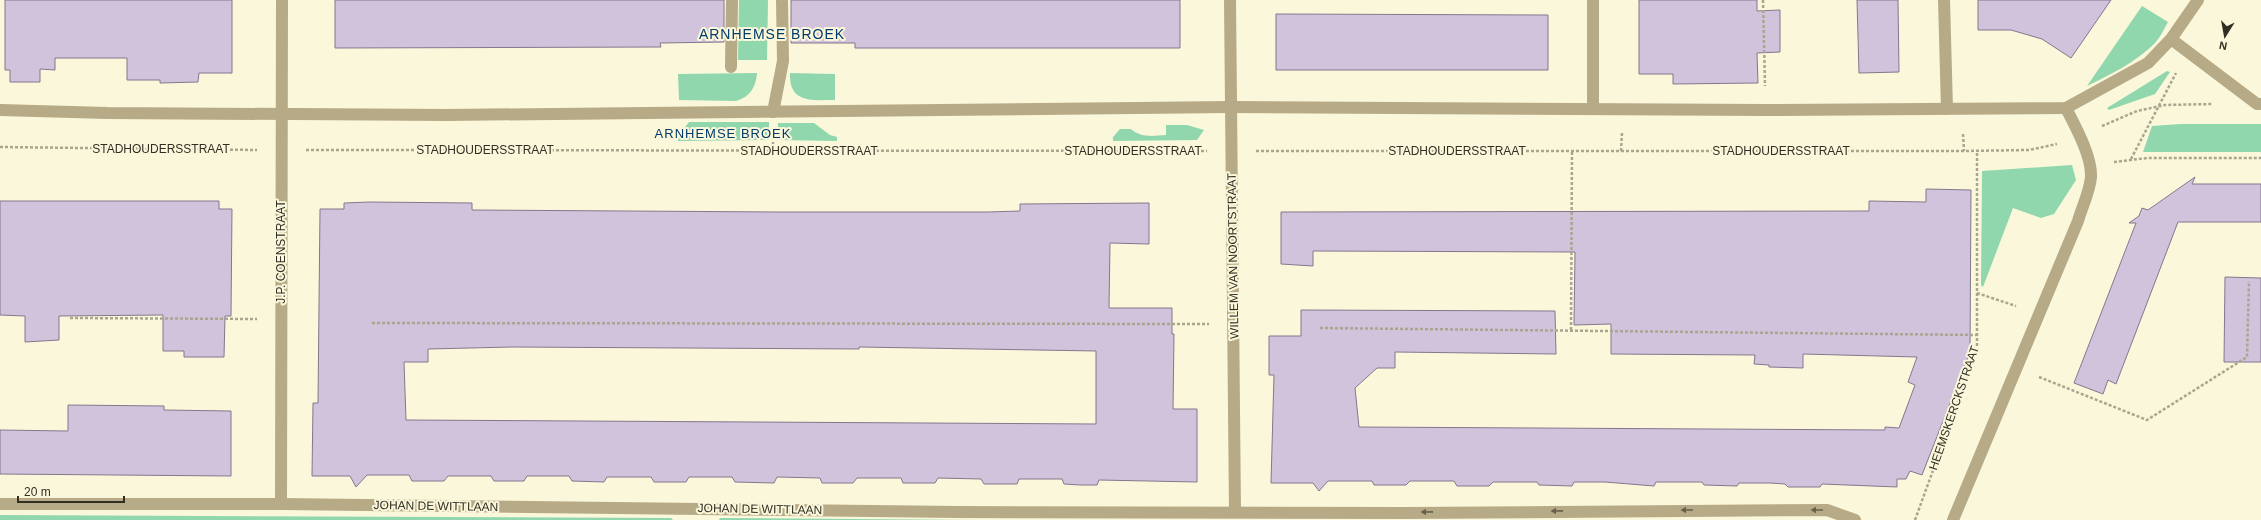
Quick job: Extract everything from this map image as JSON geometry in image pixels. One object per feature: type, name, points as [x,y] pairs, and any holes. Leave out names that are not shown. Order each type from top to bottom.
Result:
[{"type":"street","name":"J.P. COENSTRAAT","points":[[281,504],[282,0]]},
{"type":"street","points":[[731,67],[732,0]]},
{"type":"street","points":[[773,112],[783,61],[782,0]]},
{"type":"street","name":"WILLEM VAN NOORTSTRAAT","points":[[1230,0],[1235,512]]},
{"type":"street","points":[[1593,0],[1593,108]]},
{"type":"street","points":[[1944,0],[1947,109]]},
{"type":"street","points":[[0,110],[455,115],[1230,107],[1765,110],[2066,108],[2148,63],[2171,39],[2198,0]]},
{"type":"street","points":[[2171,39],[2259,104]]},
{"type":"street","points":[[1953,520],[2038,313],[2078,221],[2091,178],[2090,165],[2066,108]]},
{"type":"street","name":"JOHAN DE WITTLAAN","points":[[0,504],[281,504],[959,512],[1828,510],[1855,520]]},
{"type":"path","points":[[1763,0],[1765,110]]},
{"type":"path","points":[[2131,160],[2157,107],[2188,53]]},
{"type":"path","name":"STADHOUDERSSTRAAT","points":[[0,147],[282,150],[1977,151],[2048,148],[2137,111],[2181,103],[2259,104]]},
{"type":"path","points":[[1571,330],[1572,151]]},
{"type":"path","name":"HEEMSKERCKSTRAAT","points":[[1915,520],[1977,349],[1977,151]]},
{"type":"path","points":[[2090,165],[2131,160],[2261,158]]},
{"type":"path","points":[[2016,368],[2147,420],[2248,357],[2249,281]]},
{"type":"path","points":[[1977,293],[2038,313]]},
{"type":"path","points":[[70,318],[281,319]]},
{"type":"path","points":[[372,323],[1233,324]]},
{"type":"path","points":[[1320,328],[1977,335]]},
{"type":"green space","points":[[739,0],[768,0],[767,60],[738,60]]},
{"type":"green space","points":[[2142,6],[2168,22],[2158,39],[2139,57],[2114,73],[2087,86]]},
{"type":"green space","points":[[2167,71],[2170,72],[2155,94],[2109,110],[2107,108]]},
{"type":"green space","points":[[757,73],[754,87],[749,94],[736,101],[679,100],[678,74]]},
{"type":"green space","points":[[790,73],[835,74],[835,100],[810,100],[798,95],[793,90]]},
{"type":"green space","points":[[689,122],[769,122],[769,140],[678,141],[678,136]]},
{"type":"green space","points":[[778,123],[814,123],[830,135],[837,137],[837,141],[778,140]]},
{"type":"green space","points":[[2181,124],[2261,124],[2261,152],[2143,152],[2152,126]]},
{"type":"green space","points":[[1166,125],[1187,125],[1204,130],[1197,140],[1113,141],[1113,137],[1120,129],[1131,129],[1139,134],[1147,136],[1166,135]]},
{"type":"green space","points":[[2072,165],[2076,180],[2054,214],[2041,218],[2013,208],[1983,287],[1981,285],[1982,171]]},
{"type":"green space","points":[[0,515],[671,518],[673,520],[0,520]]},
{"type":"green space","points":[[720,518],[974,520],[719,520]]},
{"type":"building","points":[[5,0],[232,0],[232,73],[199,73],[198,82],[160,83],[160,80],[127,80],[127,58],[55,58],[55,70],[40,69],[40,82],[10,82],[10,70],[5,70]]},
{"type":"building","points":[[335,0],[724,0],[724,42],[660,43],[661,47],[335,48]]},
{"type":"building","points":[[791,0],[1180,0],[1180,48],[855,48],[855,43],[791,43]]},
{"type":"building","points":[[1639,0],[1757,0],[1757,11],[1780,10],[1780,52],[1757,53],[1758,83],[1673,84],[1673,74],[1639,74]]},
{"type":"building","points":[[1857,0],[1898,0],[1899,72],[1859,73]]},
{"type":"building","points":[[1978,0],[2111,0],[2071,58],[2042,39],[2011,30],[1978,30]]},
{"type":"building","points":[[1276,14],[1548,15],[1548,70],[1276,70]]},
{"type":"building","points":[[2195,177],[2192,184],[2261,184],[2261,222],[2178,222],[2116,384],[2108,380],[2103,394],[2074,383],[2136,223],[2129,223],[2139,216],[2142,208],[2148,210]]},
{"type":"building","points":[[1926,189],[1971,190],[1970,352],[1922,475],[1910,471],[1906,479],[1897,479],[1897,487],[1822,484],[1820,487],[1788,487],[1785,484],[1770,483],[1739,483],[1737,486],[1704,485],[1702,482],[1656,482],[1654,486],[1605,482],[1574,482],[1572,486],[1539,485],[1537,482],[1493,482],[1489,486],[1457,486],[1454,481],[1410,481],[1406,485],[1374,485],[1372,481],[1328,481],[1319,491],[1313,483],[1271,483],[1274,375],[1269,375],[1269,336],[1301,336],[1301,310],[1555,311],[1556,354],[1395,352],[1395,368],[1377,368],[1355,388],[1359,427],[1885,430],[1885,427],[1899,428],[1915,385],[1908,382],[1917,357],[1803,354],[1803,368],[1769,367],[1769,365],[1754,364],[1755,355],[1611,354],[1611,324],[1574,325],[1575,252],[1313,251],[1313,266],[1281,264],[1281,212],[1869,211],[1869,201],[1926,202]]},
{"type":"building","points":[[0,201],[219,201],[219,209],[232,209],[231,316],[225,316],[224,357],[184,357],[184,351],[163,351],[163,315],[59,316],[59,340],[25,342],[25,316],[0,315]]},
{"type":"building","points":[[344,203],[472,203],[472,210],[988,212],[1020,211],[1020,204],[1149,203],[1149,244],[1110,243],[1109,308],[1172,308],[1172,334],[1174,334],[1173,409],[1197,409],[1197,482],[1099,480],[1097,485],[1080,485],[1064,484],[1062,479],[1019,479],[1017,484],[984,484],[981,479],[938,478],[935,483],[903,483],[901,478],[857,478],[853,483],[822,483],[820,478],[777,477],[774,483],[735,482],[732,477],[689,477],[686,482],[654,482],[651,477],[607,477],[604,482],[572,481],[569,476],[527,476],[524,481],[494,481],[491,476],[448,476],[444,481],[412,481],[409,475],[367,475],[356,487],[350,476],[312,476],[313,403],[318,403],[320,209],[344,209]],"holes":[[[512,347],[859,349],[859,347],[1096,351],[1096,424],[406,420],[404,362],[428,362],[428,349]]]},
{"type":"building","points":[[2225,277],[2261,278],[2261,362],[2224,362]]},
{"type":"building","points":[[68,405],[164,406],[164,410],[231,411],[231,476],[0,474],[0,430],[68,431]]},
{"type":"district","name":"ARNHEMSE BROEK","points":[[772,34]]},
{"type":"district","name":"ARNHEMSE BROEK","points":[[723,133]]}]
